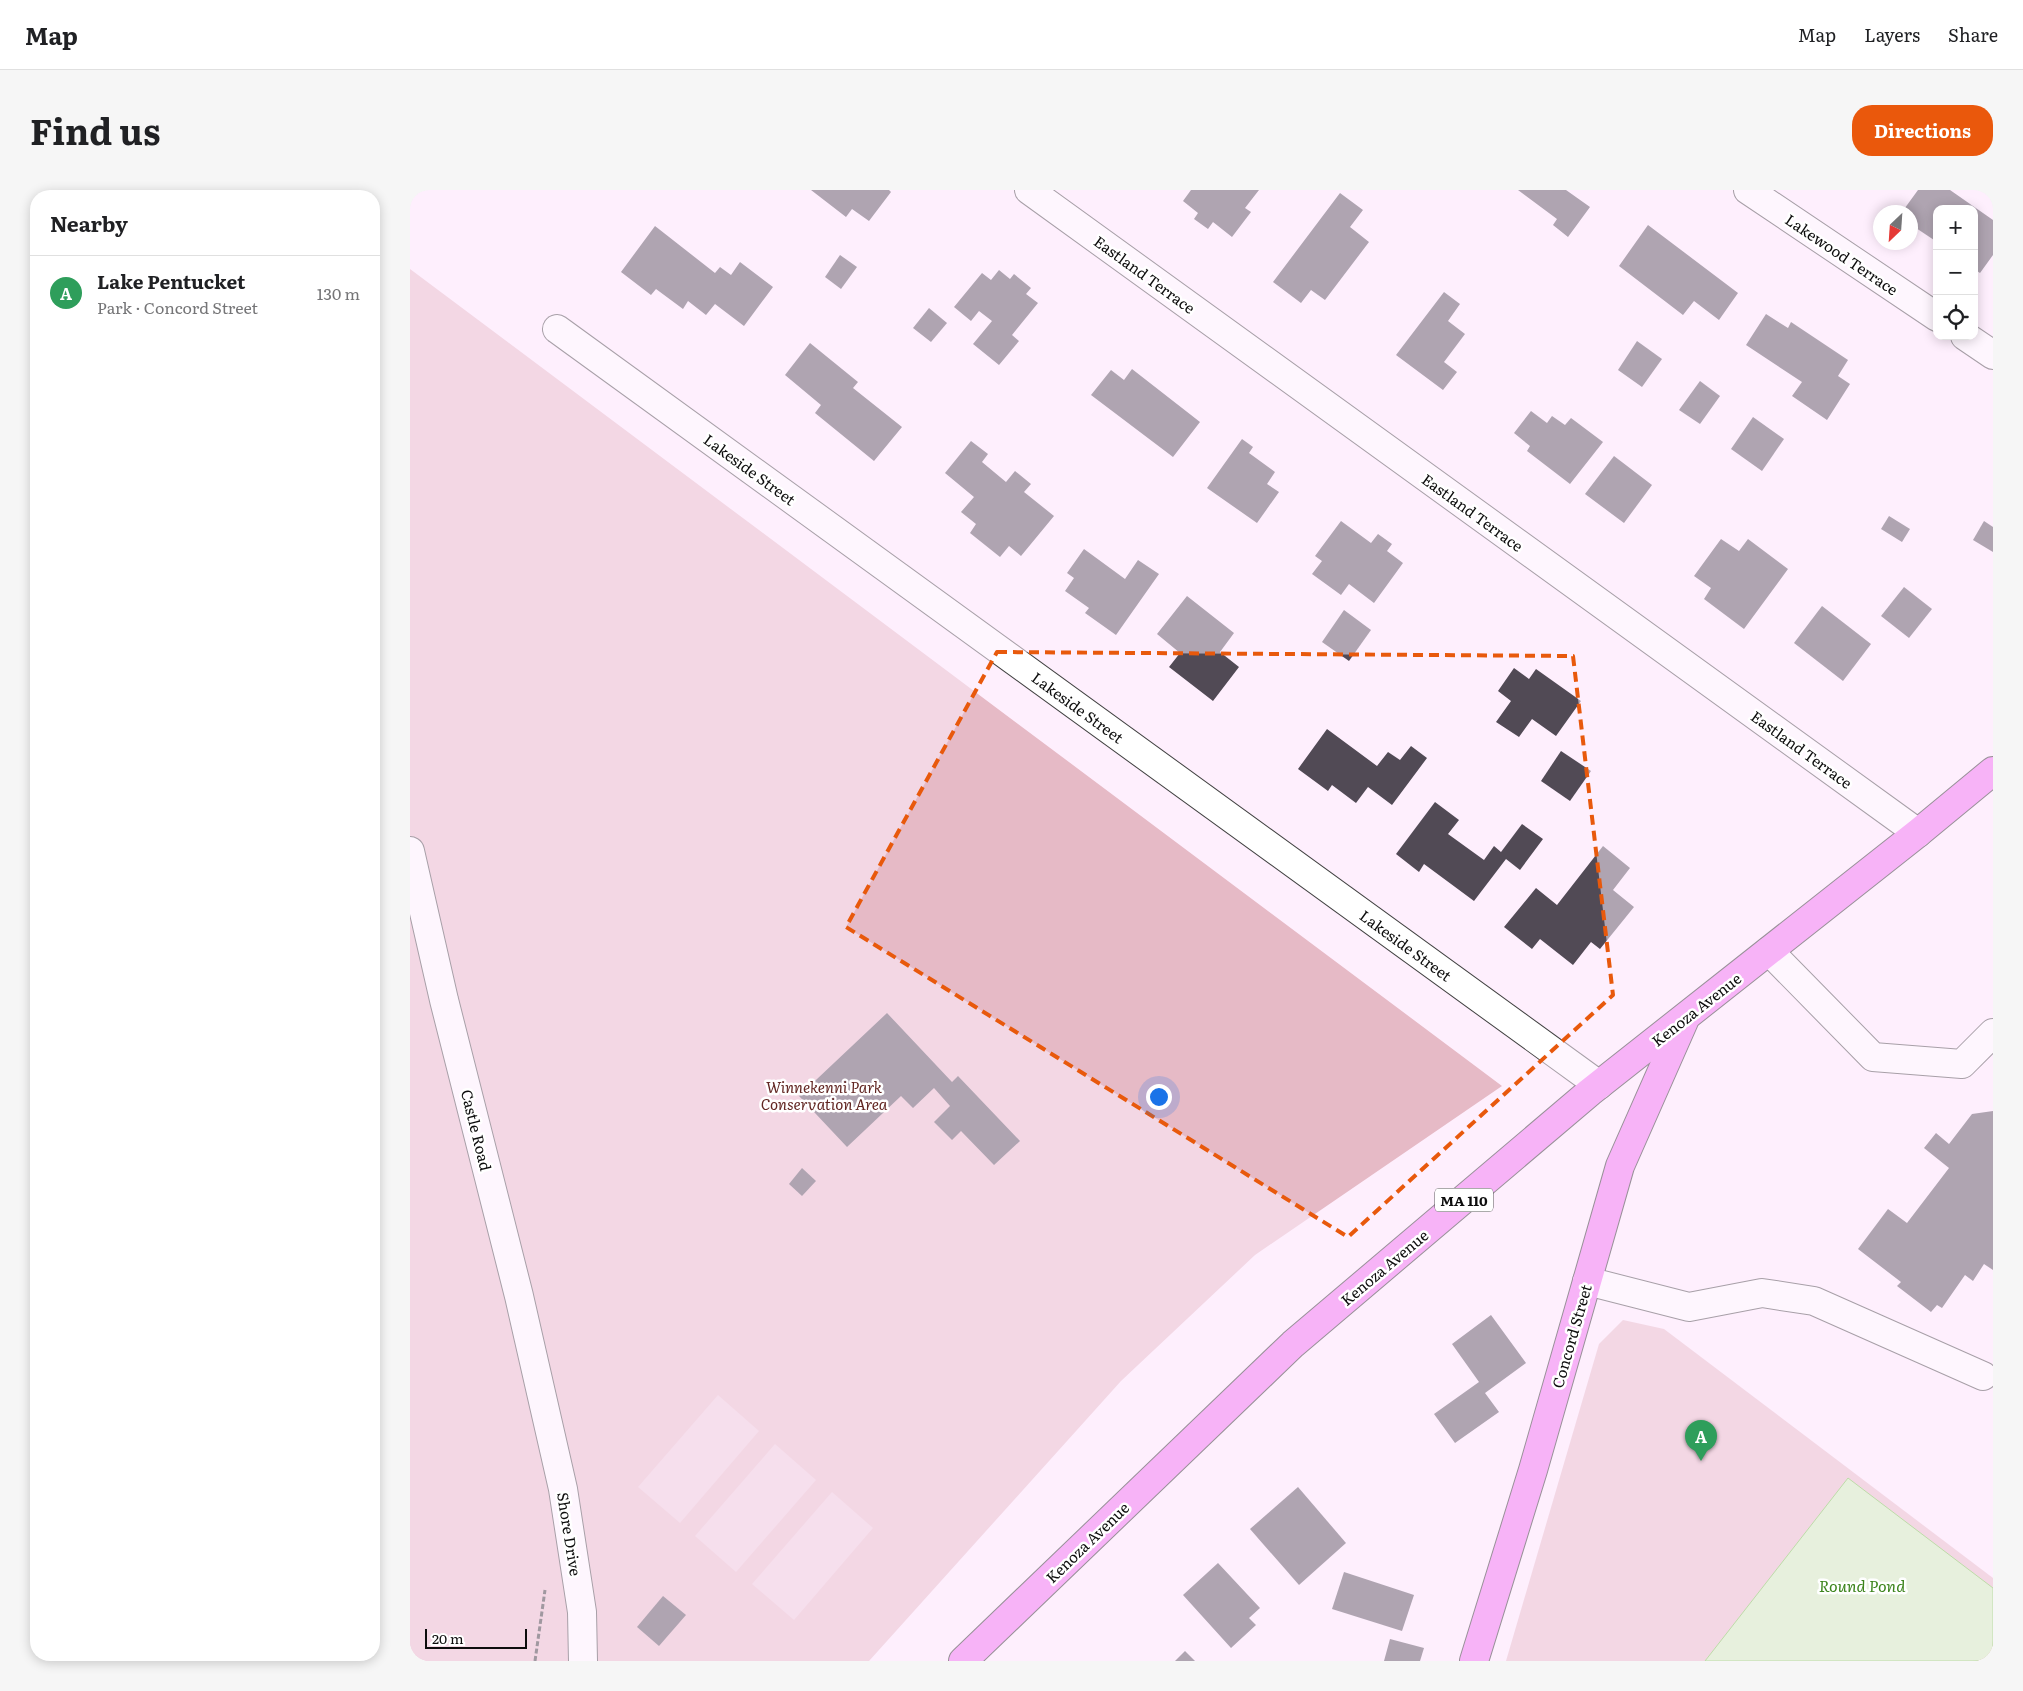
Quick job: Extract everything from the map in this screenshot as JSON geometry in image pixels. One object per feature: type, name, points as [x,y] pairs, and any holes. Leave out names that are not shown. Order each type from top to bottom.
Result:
[{"type":"main road","name":"Kenoza Avenue","points":[[963,1661],[1293,1344],[1599,1085],[1918,833],[1993,770]]},
{"type":"main road","name":"Concord Street","points":[[1474,1661],[1533,1470],[1620,1166],[1686,1017]]},
{"type":"street","name":"Eastland Terrace","points":[[1029,190],[1918,833]]},
{"type":"street","name":"Lakewood Terrace","points":[[1748,190],[1933,314]]},
{"type":"street","name":"Lakeside Street","points":[[557,329],[1599,1085]]},
{"type":"street","points":[[1971,340],[1993,355]]},
{"type":"street","name":"Castle Road","points":[[410,851],[444,1000],[519,1296],[545,1409]]},
{"type":"street","points":[[1769,951],[1873,1057],[1962,1064],[1993,1033]]},
{"type":"street","points":[[1587,1281],[1688,1307],[1762,1293],[1814,1301],[1983,1376]]},
{"type":"street","name":"Shore Drive","points":[[545,1409],[563,1489],[580,1602],[583,1661]]},
{"type":"highlighted area","points":[[997,652],[1573,656],[1613,995],[1348,1237],[846,927]]},
{"type":"green space","name":"Winnekenni Park Conservation Area","points":[[410,269],[1502,1086],[1255,1255],[1121,1381],[869,1661],[410,1661]]},
{"type":"green space","points":[[1623,1320],[1664,1329],[1993,1578],[1993,1661],[1506,1661],[1599,1344]]},
{"type":"shaded area","points":[[718,1395],[759,1431],[680,1523],[638,1487]]},
{"type":"shaded area","points":[[775,1444],[816,1480],[736,1572],[695,1536]]},
{"type":"shaded area","points":[[832,1492],[873,1528],[794,1620],[752,1584]]},
{"type":"water","name":"Round Pond","points":[[1848,1478],[1993,1588],[1993,1661],[1705,1661]]},
{"type":"building","points":[[811,190],[889,190],[891,192],[869,221],[852,209],[846,217]]},
{"type":"building","points":[[1191,190],[1259,190],[1245,208],[1251,212],[1232,237],[1213,222],[1208,229],[1194,219],[1198,213],[1183,201]]},
{"type":"building","points":[[1518,190],[1566,190],[1590,207],[1568,237],[1553,225],[1557,219]]},
{"type":"building","points":[[1918,190],[1950,190],[1972,205],[1933,205],[1933,239],[1918,229],[1918,205],[1907,205]]},
{"type":"building","points":[[1340,193],[1363,210],[1350,227],[1369,242],[1325,300],[1311,290],[1301,303],[1273,282]]},
{"type":"building","points":[[1978,210],[1993,220],[1993,255],[1980,273],[1978,272]]},
{"type":"building","points":[[1648,225],[1738,293],[1719,320],[1694,301],[1683,315],[1619,266]]},
{"type":"building","points":[[655,226],[715,273],[720,267],[731,275],[740,262],[773,287],[744,326],[715,304],[706,315],[688,301],[683,309],[656,289],[651,295],[621,272]]},
{"type":"building","points":[[840,255],[857,267],[841,289],[825,277]]},
{"type":"building","points":[[999,270],[1010,279],[1014,274],[1031,288],[1026,294],[1038,303],[1012,335],[1019,341],[999,365],[973,344],[992,321],[979,311],[971,321],[954,307],[982,273],[991,280]]},
{"type":"building","points":[[1444,292],[1460,304],[1448,321],[1465,334],[1444,362],[1457,372],[1443,390],[1396,355]]},
{"type":"building","points":[[929,308],[947,323],[931,342],[913,328]]},
{"type":"building","points":[[1766,314],[1788,328],[1791,322],[1848,360],[1838,376],[1850,384],[1827,420],[1792,396],[1802,382],[1746,345]]},
{"type":"building","points":[[1637,341],[1662,359],[1642,387],[1618,370]]},
{"type":"building","points":[[810,343],[858,382],[853,388],[902,427],[874,461],[815,413],[821,405],[785,375]]},
{"type":"building","points":[[1132,369],[1200,422],[1173,457],[1091,395],[1111,370],[1124,380]]},
{"type":"building","points":[[1700,381],[1720,396],[1700,424],[1679,410]]},
{"type":"building","points":[[1531,411],[1547,423],[1552,416],[1565,425],[1571,418],[1603,442],[1570,484],[1527,451],[1530,446],[1514,433]]},
{"type":"building","points":[[1753,417],[1784,439],[1762,471],[1731,449]]},
{"type":"building","points":[[1242,439],[1253,447],[1249,453],[1275,472],[1267,484],[1279,492],[1257,523],[1207,488]]},
{"type":"building","points":[[971,441],[988,454],[982,462],[1006,482],[1015,471],[1031,484],[1024,492],[1054,516],[1021,556],[1009,546],[1000,557],[970,533],[976,524],[961,512],[974,497],[945,473]]},
{"type":"building","points":[[1614,456],[1652,485],[1624,523],[1585,494]]},
{"type":"building","points":[[1889,516],[1910,529],[1902,542],[1881,529]]},
{"type":"building","points":[[1341,521],[1371,543],[1378,534],[1392,544],[1387,551],[1403,563],[1374,603],[1349,584],[1341,595],[1312,574],[1322,561],[1315,556]]},
{"type":"building","points":[[1984,521],[1993,527],[1993,552],[1973,540]]},
{"type":"building","points":[[1721,539],[1739,551],[1748,539],[1788,569],[1744,629],[1704,599],[1711,588],[1694,576]]},
{"type":"building","points":[[1084,549],[1125,579],[1138,560],[1159,574],[1116,635],[1085,613],[1089,608],[1065,591],[1074,578],[1067,573]]},
{"type":"building","points":[[1904,587],[1932,609],[1909,638],[1881,616]]},
{"type":"building","points":[[1187,596],[1234,633],[1220,652],[1239,667],[1213,701],[1169,667],[1180,653],[1157,634]]},
{"type":"building","points":[[1822,606],[1871,644],[1843,681],[1794,643]]},
{"type":"building","points":[[1344,610],[1371,630],[1349,661],[1322,642]]},
{"type":"building","points":[[1514,668],[1529,679],[1536,669],[1581,701],[1556,736],[1532,719],[1519,737],[1496,722],[1511,701],[1498,691]]},
{"type":"building","points":[[1327,729],[1377,766],[1388,752],[1400,760],[1411,746],[1427,758],[1392,805],[1368,787],[1356,803],[1332,785],[1328,791],[1298,769]]},
{"type":"building","points":[[1561,751],[1591,771],[1570,801],[1541,781]]},
{"type":"building","points":[[1435,802],[1459,820],[1448,834],[1484,860],[1494,846],[1501,852],[1522,824],[1543,839],[1520,870],[1506,859],[1474,901],[1424,864],[1419,872],[1396,854]]},
{"type":"building","points":[[1603,846],[1630,868],[1613,890],[1634,907],[1600,949],[1591,942],[1573,965],[1540,939],[1532,949],[1504,927],[1536,888],[1557,905]]},
{"type":"building","points":[[887,1013],[952,1082],[958,1076],[1020,1141],[994,1165],[961,1131],[952,1140],[934,1122],[950,1106],[934,1088],[913,1108],[901,1096],[847,1147],[799,1096]]},
{"type":"building","points":[[1993,1111],[1993,1270],[1984,1264],[1973,1281],[1965,1275],[1942,1308],[1937,1305],[1931,1312],[1897,1286],[1901,1282],[1858,1249],[1888,1209],[1907,1223],[1949,1168],[1924,1148],[1936,1133],[1949,1144],[1972,1114]]},
{"type":"building","points":[[802,1168],[816,1181],[802,1196],[789,1184]]},
{"type":"building","points":[[1491,1315],[1526,1363],[1485,1393],[1499,1412],[1455,1443],[1434,1414],[1479,1382],[1452,1344]]},
{"type":"building","points":[[1298,1487],[1346,1543],[1299,1585],[1250,1529]]},
{"type":"building","points":[[1218,1563],[1260,1608],[1249,1618],[1256,1625],[1231,1648],[1183,1595]]},
{"type":"building","points":[[1344,1572],[1414,1595],[1402,1631],[1332,1609]]},
{"type":"building","points":[[663,1596],[686,1615],[659,1646],[637,1627]]},
{"type":"building","points":[[1390,1639],[1424,1648],[1420,1661],[1384,1661]]},
{"type":"building","points":[[1185,1651],[1195,1661],[1175,1661]]},
{"type":"place","name":"Lake Pentucket","points":[[1701,1461]]}]
